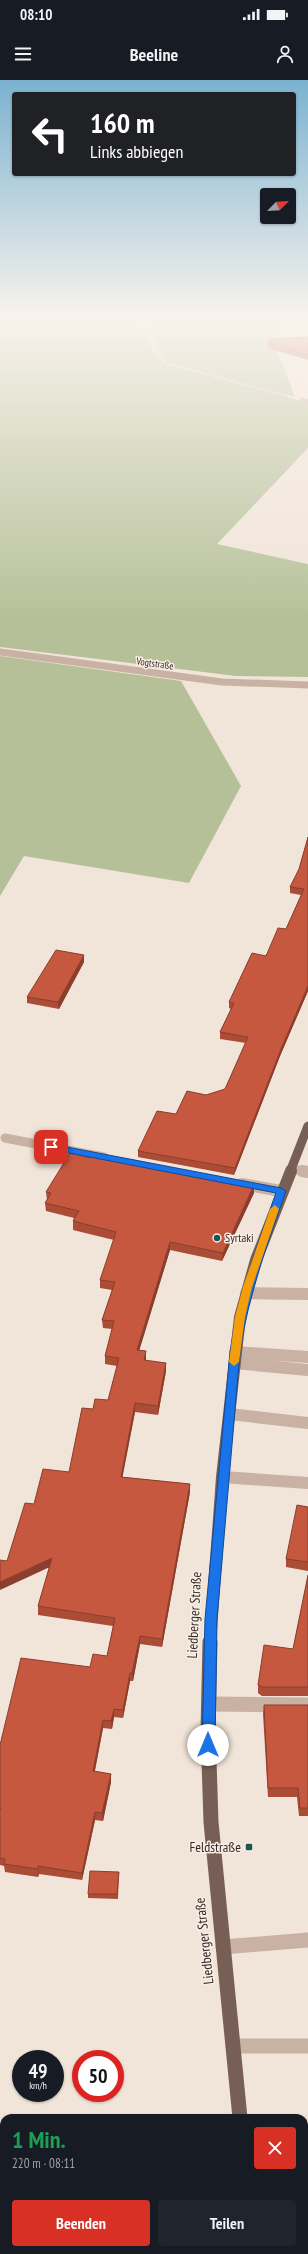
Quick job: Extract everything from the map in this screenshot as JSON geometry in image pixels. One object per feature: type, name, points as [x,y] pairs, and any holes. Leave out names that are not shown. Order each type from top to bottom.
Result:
[{"type":"main road","name":"Liedberger Straße","points":[[240,2114],[210,1816],[209,1704],[211,1619],[222,1477],[234,1357],[246,1293],[256,1260],[281,1191],[308,1126]]},
{"type":"street","name":"Vogtstraße","points":[[0,652],[222,682],[308,685]]},
{"type":"street","points":[[5,1138],[112,1159]]},
{"type":"street","points":[[290,1169],[308,1172]]},
{"type":"street","points":[[235,1182],[281,1191]]},
{"type":"street","points":[[246,1293],[308,1294]]},
{"type":"street","points":[[234,1357],[308,1358]]},
{"type":"street","points":[[234,1357],[308,1370]]},
{"type":"street","points":[[229,1414],[308,1423]]},
{"type":"street","points":[[222,1477],[308,1483]]},
{"type":"street","points":[[209,1704],[308,1705]]},
{"type":"street","points":[[223,1946],[308,1940]]},
{"type":"street","points":[[233,2046],[308,2046]]},
{"type":"green space","points":[[0,416],[308,416],[308,448],[217,544],[308,564],[308,677],[236,676],[0,647]]},
{"type":"green space","points":[[0,656],[181,681],[241,786],[189,883],[24,856],[0,896]]},
{"type":"building","points":[[308,837],[308,986],[281,1049],[235,1168],[138,1151],[157,1111],[176,1114],[187,1091],[206,1095],[225,1089],[248,1037],[220,1032],[234,1003],[229,1002],[252,953],[266,956],[278,928],[286,929],[304,889],[290,887],[299,869]]},
{"type":"building","points":[[56,950],[84,955],[58,1002],[27,997]]},
{"type":"building","points":[[70,1153],[91,1158],[93,1154],[133,1160],[254,1185],[223,1253],[170,1242],[137,1350],[146,1351],[144,1360],[166,1363],[158,1406],[135,1403],[121,1477],[190,1484],[162,1639],[140,1636],[132,1673],[130,1673],[123,1710],[114,1709],[111,1721],[103,1720],[93,1771],[111,1774],[102,1813],[95,1812],[82,1873],[38,1866],[38,1869],[4,1864],[5,1859],[0,1858],[0,1745],[21,1658],[90,1667],[93,1654],[107,1656],[115,1618],[38,1606],[52,1558],[0,1582],[0,1560],[7,1561],[25,1503],[34,1504],[43,1469],[69,1472],[82,1408],[93,1409],[95,1399],[108,1400],[119,1358],[105,1356],[114,1321],[102,1320],[115,1282],[100,1280],[116,1232],[73,1221],[79,1211],[45,1203],[51,1193],[46,1192]]},
{"type":"building","points":[[297,1505],[308,1507],[308,1562],[286,1559]]},
{"type":"building","points":[[308,1575],[308,1687],[263,1687],[258,1685],[264,1645],[293,1649]]},
{"type":"building","points":[[264,1705],[308,1705],[308,1808],[300,1808],[298,1788],[268,1788]]},
{"type":"building","points":[[90,1871],[119,1872],[117,1894],[88,1894]]},
{"type":"slow traffic","points":[[234,1362],[240,1317],[248,1287],[256,1260],[275,1209]]},
{"type":"place","name":"Syrtaki","points":[[217,1238]]},
{"type":"place","name":"Feldstraße","points":[[249,1847]]},
{"type":"route","points":[[51,1147],[281,1191],[256,1260],[248,1287],[240,1317],[235,1352],[222,1477],[211,1619],[208,1745]]}]
